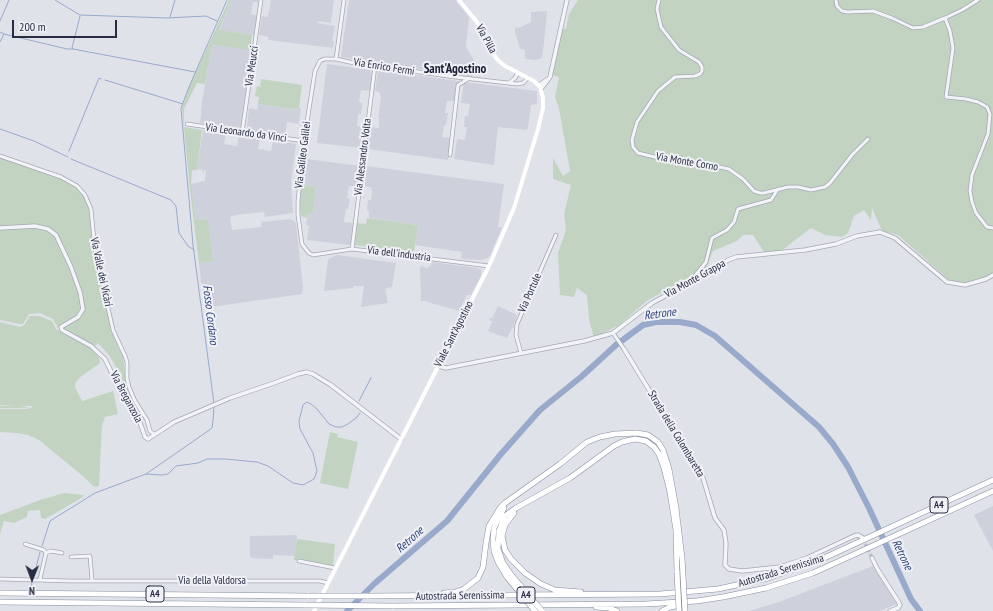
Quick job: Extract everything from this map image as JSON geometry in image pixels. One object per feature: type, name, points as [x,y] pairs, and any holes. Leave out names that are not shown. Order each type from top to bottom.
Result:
[{"type":"highway","points":[[367,596],[452,593],[468,587],[476,581],[481,571],[487,537],[492,520],[500,508],[560,464],[587,442],[600,437],[615,434],[637,433],[648,435],[658,442],[663,450],[667,463],[676,508],[682,558],[685,611]]},
{"type":"highway","points":[[535,611],[510,577],[501,557],[498,543],[499,531],[505,516],[570,478],[614,446],[631,439],[646,441],[657,450],[666,474],[676,530],[679,611]]},
{"type":"highway","name":"Autostrada Serenissima","points":[[0,593],[392,597],[660,594],[718,589],[768,578],[822,560],[993,480]]},
{"type":"highway","name":"Autostrada Serenissima","points":[[0,602],[491,606],[663,603],[710,599],[766,588],[812,573],[993,491]]},
{"type":"highway","points":[[512,498],[498,517],[493,533],[496,557],[501,569],[542,611]]},
{"type":"highway","points":[[527,502],[516,510],[508,519],[503,531],[502,541],[508,555],[525,573],[536,581],[549,588],[562,591],[620,591],[660,594]]},
{"type":"highway","points":[[662,611],[673,606],[731,598],[766,588]]},
{"type":"highway","points":[[491,606],[545,608],[596,607],[609,608],[617,611]]},
{"type":"main road","name":"Via Pilla","points":[[459,0],[477,22],[496,58],[505,66],[524,75],[539,85]]},
{"type":"main road","name":"Viale Sant'Agostino","points":[[314,611],[489,266],[512,213],[528,165],[543,108],[541,89],[539,85]]},
{"type":"street","name":"Via Meucci","points":[[242,133],[261,0]]},
{"type":"street","points":[[336,58],[344,0]]},
{"type":"street","points":[[541,89],[550,77],[567,0]]},
{"type":"street","name":"Via Monte Corno","points":[[659,0],[657,9],[661,27],[679,50],[699,62],[702,67],[702,71],[700,74],[695,76],[675,77],[658,91],[637,122],[632,140],[635,150],[638,152],[684,164],[715,166],[729,169],[743,179],[754,190],[760,193],[788,187],[798,187],[811,190],[825,187],[852,155],[868,139]]},
{"type":"street","points":[[836,0],[837,6],[842,11],[873,12],[892,18],[913,28],[923,27],[945,18],[978,0]]},
{"type":"street","points":[[945,18],[950,31],[953,48],[946,97],[966,99],[987,107],[990,114],[988,134],[972,175],[970,190],[976,213],[986,227],[993,228]]},
{"type":"street","name":"Via Enrico Fermi","points":[[324,58],[336,58],[375,66],[468,79],[521,84]]},
{"type":"street","name":"Via Galileo Galilei","points":[[309,253],[302,244],[298,215],[298,195],[304,141],[315,71],[320,61],[324,58]]},
{"type":"street","name":"Via Alessandro Volta","points":[[352,248],[375,66]]},
{"type":"street","points":[[509,83],[518,73]]},
{"type":"street","points":[[521,84],[524,75]]},
{"type":"street","points":[[539,85],[550,77]]},
{"type":"street","points":[[521,84],[528,78]]},
{"type":"street","points":[[450,155],[458,85],[468,79]]},
{"type":"street","name":"Via Leonardo da Vinci","points":[[187,124],[304,141]]},
{"type":"street","name":"Via Valle dei Vicàri","points":[[0,156],[61,178],[77,186],[85,195],[91,210],[95,250],[113,330],[127,362],[127,378],[129,387],[135,401],[147,420],[150,431],[154,434]]},
{"type":"street","points":[[689,283],[706,262],[712,238],[728,230],[734,222],[738,209],[771,200],[778,189]]},
{"type":"street","name":"Via Breganzola","points":[[0,228],[35,226],[48,229],[56,235],[80,292],[83,309],[78,317],[61,327],[62,330],[91,346],[105,359],[122,394],[137,414],[145,437],[148,439],[154,434]]},
{"type":"street","name":"Via Monte Grappa","points":[[438,366],[446,368],[584,341],[613,333],[652,303],[728,260],[736,257],[805,250],[836,244],[857,236],[880,232],[895,238],[947,282],[965,285],[986,279],[993,275]]},
{"type":"street","name":"Via Portule","points":[[520,353],[516,336],[517,324],[556,235]]},
{"type":"street","name":"Via dell'industria","points":[[309,253],[313,255],[352,248],[489,266]]},
{"type":"street","points":[[613,333],[624,349]]},
{"type":"street","name":"Strada della Colombaretta","points":[[624,349],[703,478],[715,518],[724,530],[726,543],[725,565],[729,569],[742,571],[780,567],[807,558],[854,536],[858,535],[863,538]]},
{"type":"street","points":[[154,434],[174,422],[217,403],[298,374],[310,372],[331,385],[401,439]]},
{"type":"street","points":[[25,544],[44,550],[46,553]]},
{"type":"street","points":[[46,553],[50,551],[62,553]]},
{"type":"street","points":[[40,579],[46,553]]},
{"type":"street","points":[[72,557],[90,556],[92,581]]},
{"type":"street","points":[[872,558],[900,605],[898,608],[890,611]]},
{"type":"street","points":[[299,561],[335,568]]},
{"type":"street","name":"Via della Valdorsa","points":[[0,579],[92,581],[320,581],[328,583]]},
{"type":"shaded area","points":[[231,0],[259,0],[258,2],[253,2],[251,14],[257,15],[254,35],[219,31]]},
{"type":"shaded area","points":[[271,0],[334,0],[331,23],[319,21],[317,23],[335,26],[332,41],[334,41],[333,48],[268,40],[269,37],[259,35],[262,16],[267,17]]},
{"type":"shaded area","points":[[349,0],[455,0],[469,17],[466,47],[474,60],[472,77],[341,57]]},
{"type":"shaded area","points":[[547,11],[542,58],[535,60],[525,59],[525,50],[520,49],[515,28],[531,22],[531,12]]},
{"type":"shaded area","points":[[212,45],[252,50],[241,129],[200,123],[202,102]]},
{"type":"shaded area","points":[[327,64],[372,70],[370,91],[361,90],[359,102],[362,103],[362,107],[361,114],[358,114],[357,126],[365,127],[362,148],[317,143]]},
{"type":"shaded area","points":[[378,70],[458,81],[456,101],[447,101],[445,113],[448,113],[442,137],[451,138],[448,160],[368,149],[371,127],[379,128],[378,118],[381,97],[379,92],[375,91]]},
{"type":"shaded area","points":[[464,82],[537,91],[537,104],[531,105],[528,128],[526,130],[498,127],[494,165],[454,159],[457,139],[465,140],[467,127],[464,127],[465,116],[468,116],[470,104],[461,103]]},
{"type":"shaded area","points":[[258,104],[290,109],[297,107],[301,108],[299,124],[287,122],[285,137],[249,131],[247,127],[249,108],[257,110]]},
{"type":"shaded area","points":[[203,130],[226,133],[224,144],[235,146],[237,146],[239,135],[260,138],[258,149],[271,151],[273,140],[296,144],[291,183],[293,213],[265,217],[264,212],[230,217],[232,230],[262,227],[261,222],[290,219],[294,221],[296,224],[303,287],[302,294],[204,308],[199,263],[213,261],[208,219],[196,220],[191,184],[205,181],[206,170],[202,172],[203,170],[197,169]]},
{"type":"shaded area","points":[[307,159],[360,166],[357,186],[349,186],[347,198],[350,199],[348,209],[346,209],[344,222],[353,223],[350,245],[307,240],[309,226],[306,225],[308,213],[313,213],[316,187],[303,185]]},
{"type":"shaded area","points":[[366,166],[504,184],[498,227],[502,227],[490,256],[481,260],[461,259],[462,252],[415,245],[418,225],[369,218],[369,211],[367,210],[368,200],[371,200],[372,192],[371,187],[364,186]]},
{"type":"shaded area","points":[[337,255],[396,263],[392,287],[385,289],[388,303],[361,307],[364,286],[353,286],[353,288],[324,291],[328,259]]},
{"type":"shaded area","points":[[432,262],[477,268],[481,270],[481,276],[471,295],[467,295],[459,311],[421,301],[420,266],[427,268]]},
{"type":"shaded area","points":[[498,306],[517,315],[513,328],[507,338],[488,331],[492,322],[496,323],[489,320],[492,318]]},
{"type":"shaded area","points":[[993,506],[993,551],[974,515]]},
{"type":"shaded area","points":[[297,535],[295,556],[273,555],[273,559],[252,558],[250,556],[250,536]]},
{"type":"shaded area","points":[[873,566],[897,604],[880,611],[749,611],[779,602]]},
{"type":"green space","points":[[229,0],[231,0],[219,30],[252,35],[250,50],[212,45],[205,84],[197,83],[184,109],[184,127],[202,130],[197,170],[192,170],[191,184],[196,220],[208,219],[213,261],[199,263],[190,190],[182,108],[189,87]]},
{"type":"green space","points":[[578,0],[993,0],[993,273],[965,284],[949,280],[898,235],[882,231],[872,208],[871,220],[864,210],[854,216],[848,233],[842,237],[825,235],[811,228],[781,251],[764,252],[753,235],[743,235],[737,241],[713,251],[706,269],[648,300],[619,325],[594,338],[589,319],[587,295],[577,288],[574,297],[560,295],[558,253],[566,230],[564,214],[571,185],[553,179],[553,158],[563,176],[570,171],[559,108],[555,97],[559,77],[552,75],[561,28],[566,29],[569,14]]},
{"type":"green space","points":[[261,79],[302,85],[299,108],[291,109],[258,104],[259,97],[255,96],[257,86],[260,87]]},
{"type":"green space","points":[[0,158],[60,179],[76,188],[84,196],[89,210],[93,250],[111,331],[123,357],[127,388],[140,409],[138,410],[129,396],[119,372],[109,355],[98,343],[93,348],[58,328],[53,319],[40,313],[29,314],[23,324],[0,320]]},
{"type":"green space","points":[[303,185],[316,187],[313,213],[308,213],[307,218],[301,216],[301,191]]},
{"type":"green space","points":[[367,218],[418,225],[414,253],[355,245],[357,223],[366,224]]},
{"type":"green space","points":[[30,316],[39,316],[52,321],[56,329],[90,348],[99,357],[100,363],[79,378],[75,384],[82,401],[113,391],[118,414],[105,417],[102,426],[99,486],[93,486],[39,440],[28,435],[0,432],[0,409],[25,409],[33,406],[18,406],[30,407],[24,408],[0,408],[0,406],[15,406],[0,405],[0,322],[20,327],[24,325]]},
{"type":"green space","points":[[330,432],[338,434],[337,437],[358,442],[348,489],[320,483]]},
{"type":"green space","points":[[64,493],[84,495],[45,519],[41,518],[40,510],[28,511],[27,517],[14,523],[4,521],[0,534],[0,515]]},
{"type":"green space","points":[[297,539],[335,544],[333,566],[294,560]]},
{"type":"waterway","points":[[0,21],[9,0]]},
{"type":"waterway","points":[[55,0],[80,15],[167,18],[206,16],[217,21]]},
{"type":"waterway","points":[[170,17],[175,0]]},
{"type":"waterway","name":"Fosso Cordano","points":[[214,404],[193,245],[181,108],[227,0]]},
{"type":"waterway","points":[[73,49],[80,16]]},
{"type":"waterway","points":[[0,32],[4,34],[0,42]]},
{"type":"waterway","points":[[4,34],[67,49],[195,72]]},
{"type":"waterway","points":[[69,151],[99,78],[101,79]]},
{"type":"waterway","points":[[105,80],[183,104]]},
{"type":"waterway","points":[[0,129],[34,141],[68,157]]},
{"type":"waterway","points":[[71,159],[171,200],[176,206],[179,233],[188,246],[194,250]]},
{"type":"waterway","name":"Retrone","points":[[347,611],[374,584],[447,521],[501,454],[540,410],[581,377],[616,345],[643,325],[656,322],[680,322],[696,325],[715,336],[819,427],[833,444],[848,467],[869,508],[911,599],[920,611]]},
{"type":"waterway","points":[[359,401],[371,378]]},
{"type":"waterway","points":[[146,474],[168,474],[176,466],[198,463],[207,459],[225,459],[257,462],[268,466],[293,483],[303,485],[314,479],[317,471],[313,453],[300,429],[299,421],[303,405],[307,402],[311,404],[329,424],[336,427],[342,427],[348,424],[360,413]]},
{"type":"waterway","name":"Fosso Cordano","points":[[42,546],[50,521],[95,493],[146,474],[212,428],[214,407]]},
{"type":"waterway","name":"Fosso Cordano","points":[[34,576],[40,552]]},
{"type":"waterway","name":"Fosso Cordano","points":[[31,588],[32,582]]},
{"type":"tunnel","points":[[863,539],[872,558]]},
{"type":"district","name":"Sant'Agostino","points":[[455,69]]}]
